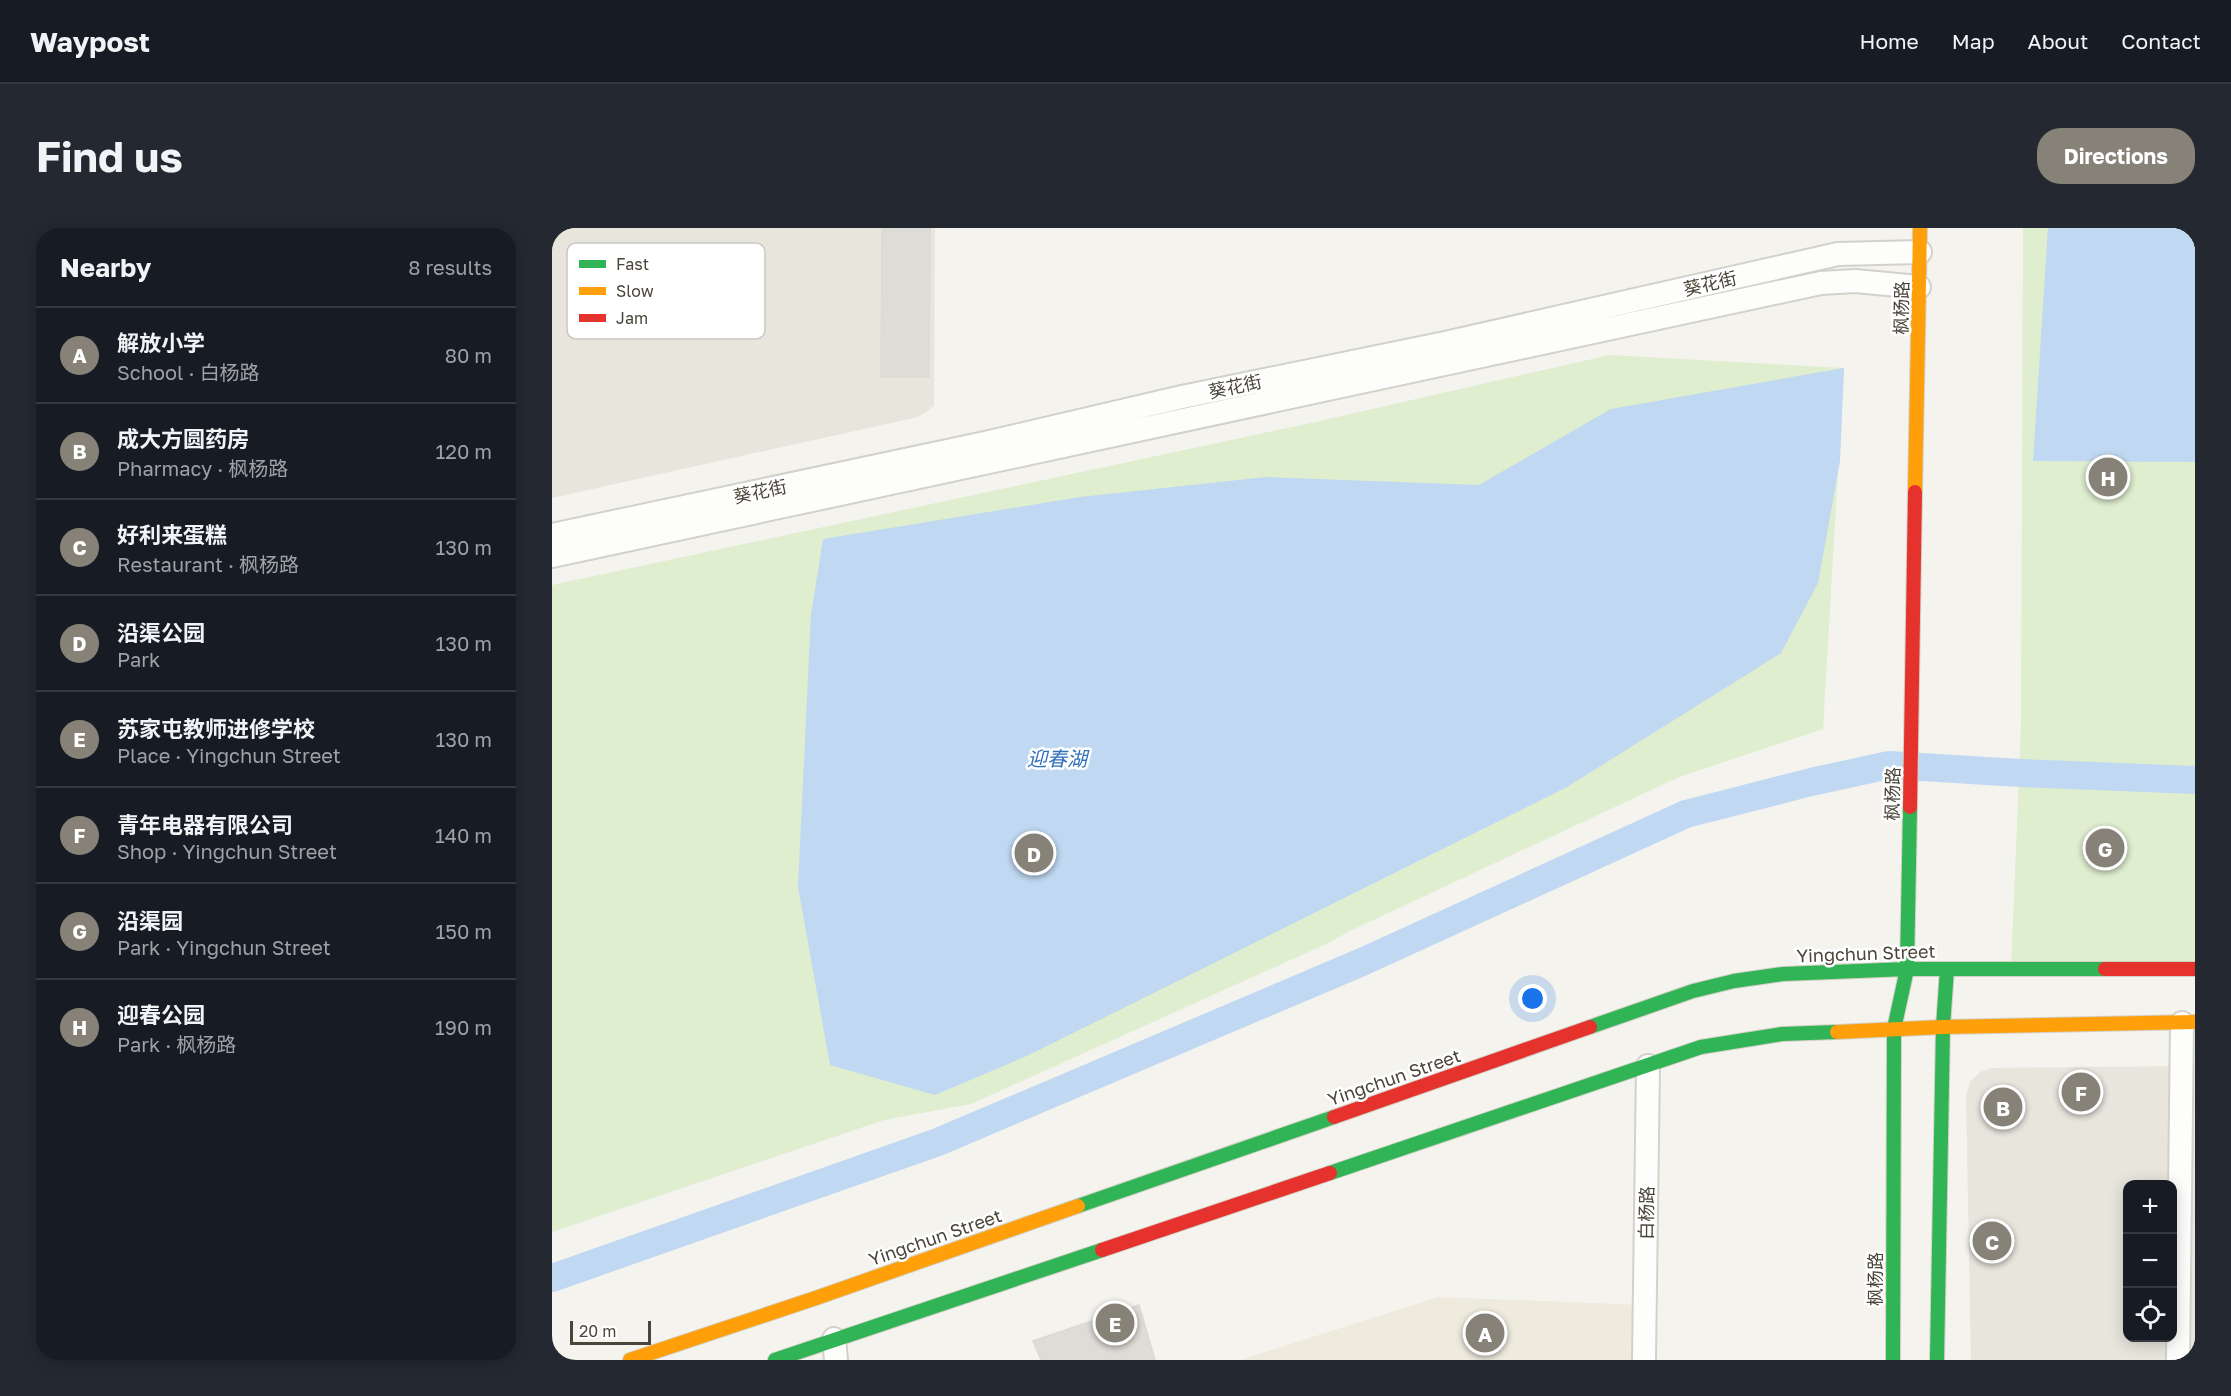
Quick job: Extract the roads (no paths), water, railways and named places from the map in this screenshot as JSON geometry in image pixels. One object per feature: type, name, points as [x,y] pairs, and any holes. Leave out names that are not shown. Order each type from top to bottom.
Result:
[{"type":"street","name":"枫杨路","points":[[1893,1360],[1894,1029],[1907,969],[1920,228]]},
{"type":"street","name":"葵花街","points":[[552,535],[985,443],[1182,397],[1445,343],[1838,254],[1920,252]]},
{"type":"street","name":"葵花街","points":[[552,556],[1821,283],[1855,281],[1919,287]]},
{"type":"street","name":"Yingchun Street","points":[[630,1360],[827,1294],[1693,991],[1734,981],[1783,974],[1907,969],[2195,969]]},
{"type":"street","points":[[1937,1360],[1942,1028],[1947,969]]},
{"type":"street","points":[[775,1360],[835,1350],[1701,1047],[1782,1034],[2189,1022],[2178,1360]]},
{"type":"street","name":"白杨路","points":[[1644,1360],[1648,1066]]},
{"type":"water","points":[[2048,228],[2195,228],[2195,462],[2033,461]]},
{"type":"water","name":"迎春湖","points":[[1844,368],[1840,461],[1818,583],[1781,653],[1567,787],[1029,1055],[935,1095],[830,1065],[798,887],[811,615],[823,539],[1080,497],[1266,477],[1479,485],[1611,409]]},
{"type":"waterway","points":[[552,1278],[938,1142],[1362,962],[1686,814],[1889,765],[2195,780]]},
{"type":"place","name":"迎春公园","points":[[2108,477]]},
{"type":"place","name":"沿渠园","points":[[2105,848]]},
{"type":"place","name":"沿渠公园","points":[[1034,853]]},
{"type":"place","name":"青年电器有限公司","points":[[2081,1092]]},
{"type":"place","name":"成大方圆药房","points":[[2003,1107]]},
{"type":"place","name":"好利来蛋糕","points":[[1992,1241]]},
{"type":"place","name":"苏家屯教师进修学校","points":[[1115,1323]]},
{"type":"place","name":"解放小学","points":[[1485,1333]]}]
